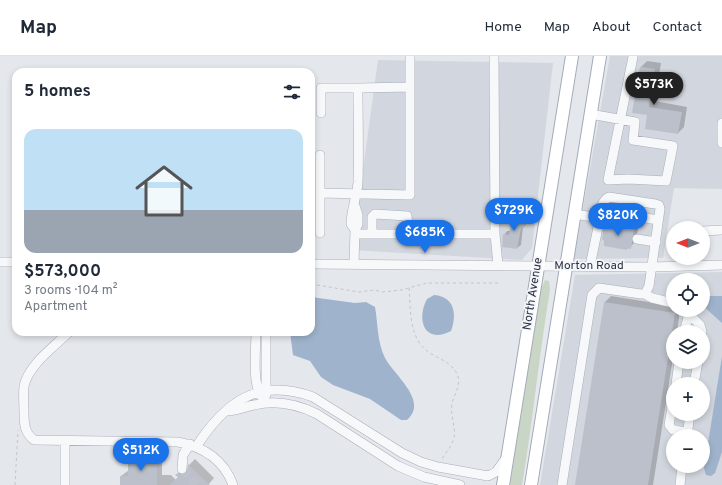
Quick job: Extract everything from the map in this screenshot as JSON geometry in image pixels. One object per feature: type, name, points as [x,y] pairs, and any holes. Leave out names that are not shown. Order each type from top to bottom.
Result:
[{"type":"main road","name":"North Avenue","points":[[503,485],[572,56]]},
{"type":"main road","points":[[531,485],[565,266],[600,56]]},
{"type":"street","points":[[320,193],[410,195],[410,56]]},
{"type":"street","points":[[494,56],[495,234],[498,265]]},
{"type":"street","points":[[590,114],[621,119],[635,122],[633,140],[673,146],[666,181],[629,179],[608,180],[621,119],[633,57]]},
{"type":"street","points":[[321,113],[321,88],[410,87]]},
{"type":"street","points":[[354,264],[355,232],[358,224],[358,211],[355,206],[357,193],[358,88]]},
{"type":"street","points":[[722,123],[722,143]]},
{"type":"street","points":[[320,155],[320,233]]},
{"type":"street","points":[[590,266],[604,199],[609,197],[659,205],[660,209],[656,242],[649,286],[645,294]]},
{"type":"street","points":[[372,233],[372,217],[375,214],[407,216],[409,233]]},
{"type":"street","points":[[574,214],[658,220]]},
{"type":"street","points":[[710,231],[722,230]]},
{"type":"street","points":[[355,232],[495,234]]},
{"type":"street","points":[[637,239],[656,242]]},
{"type":"street","points":[[0,262],[12,262]]},
{"type":"street","name":"Morton Road","points":[[315,264],[538,266],[666,265]]},
{"type":"street","name":"Morton Road","points":[[710,264],[722,265]]},
{"type":"street","points":[[562,485],[592,295],[599,288],[645,294],[652,298],[666,301]]},
{"type":"street","points":[[693,317],[700,325]]},
{"type":"street","points":[[65,336],[34,367],[27,377],[24,387],[24,426],[29,436],[34,440],[178,442],[193,446],[212,455],[223,465],[232,485]]},
{"type":"street","points":[[256,336],[262,391],[265,402]]},
{"type":"street","points":[[262,391],[266,336]]},
{"type":"street","points":[[182,469],[183,455],[227,411],[230,405],[262,391],[294,391],[313,397],[402,453],[428,464],[488,476],[496,472],[507,457]]},
{"type":"street","points":[[227,411],[235,411],[265,402],[288,404],[305,408],[317,414],[423,481],[460,485]]},
{"type":"street","points":[[65,441],[65,485]]},
{"type":"street","points":[[423,481],[428,464]]},
{"type":"street","points":[[680,485],[681,473]]},
{"type":"path","points":[[315,285],[354,292],[374,290],[392,292],[427,283],[500,283]]},
{"type":"path","points":[[409,288],[412,326],[416,337],[426,350],[446,361],[455,370],[459,378],[459,385],[452,408],[453,440],[442,460],[440,467]]},
{"type":"shaded area","points":[[610,56],[722,56],[722,189],[674,188],[669,221],[666,221],[666,239],[663,258],[574,259]]},
{"type":"shaded area","points":[[378,60],[553,63],[532,248],[522,260],[352,250]]},
{"type":"shaded area","points":[[722,272],[722,485],[540,485],[575,275],[666,273],[666,317],[710,317],[710,273],[673,273]]},
{"type":"green space","points":[[545,280],[549,281],[550,290],[522,485],[510,485],[541,289]]},
{"type":"water","points":[[434,295],[441,296],[450,303],[453,307],[454,318],[451,331],[434,335],[425,328],[422,314],[427,299]]},
{"type":"water","points":[[710,296],[722,296],[722,323],[710,312]]},
{"type":"water","points":[[315,298],[355,303],[366,302],[375,307],[382,352],[389,365],[408,388],[414,405],[413,413],[407,420],[401,420],[370,399],[333,385],[321,377],[310,361],[293,355],[291,336],[315,336]]},
{"type":"water","points":[[722,356],[722,452],[715,473],[711,476],[706,475],[705,473],[710,473],[710,431]]},
{"type":"building","points":[[640,67],[655,69],[649,107],[682,112],[678,134],[645,129],[647,115],[632,113]]},
{"type":"building","points":[[513,213],[523,214],[522,221],[525,221],[524,228],[521,228],[517,249],[502,247],[503,234],[509,235]]},
{"type":"building","points":[[607,223],[634,229],[631,249],[627,248],[627,250],[604,246],[604,241],[602,239],[604,227],[606,228]]},
{"type":"building","points":[[604,302],[666,312],[666,317],[674,317],[673,325],[666,325],[666,369],[648,485],[575,485]]},
{"type":"building","points":[[128,457],[157,457],[157,485],[120,485],[120,476],[128,476]]},
{"type":"building","points":[[188,464],[210,485],[170,485],[178,477],[175,475],[178,473],[182,475],[187,473]]},
{"type":"tunnel","points":[[182,469],[197,485]]}]
